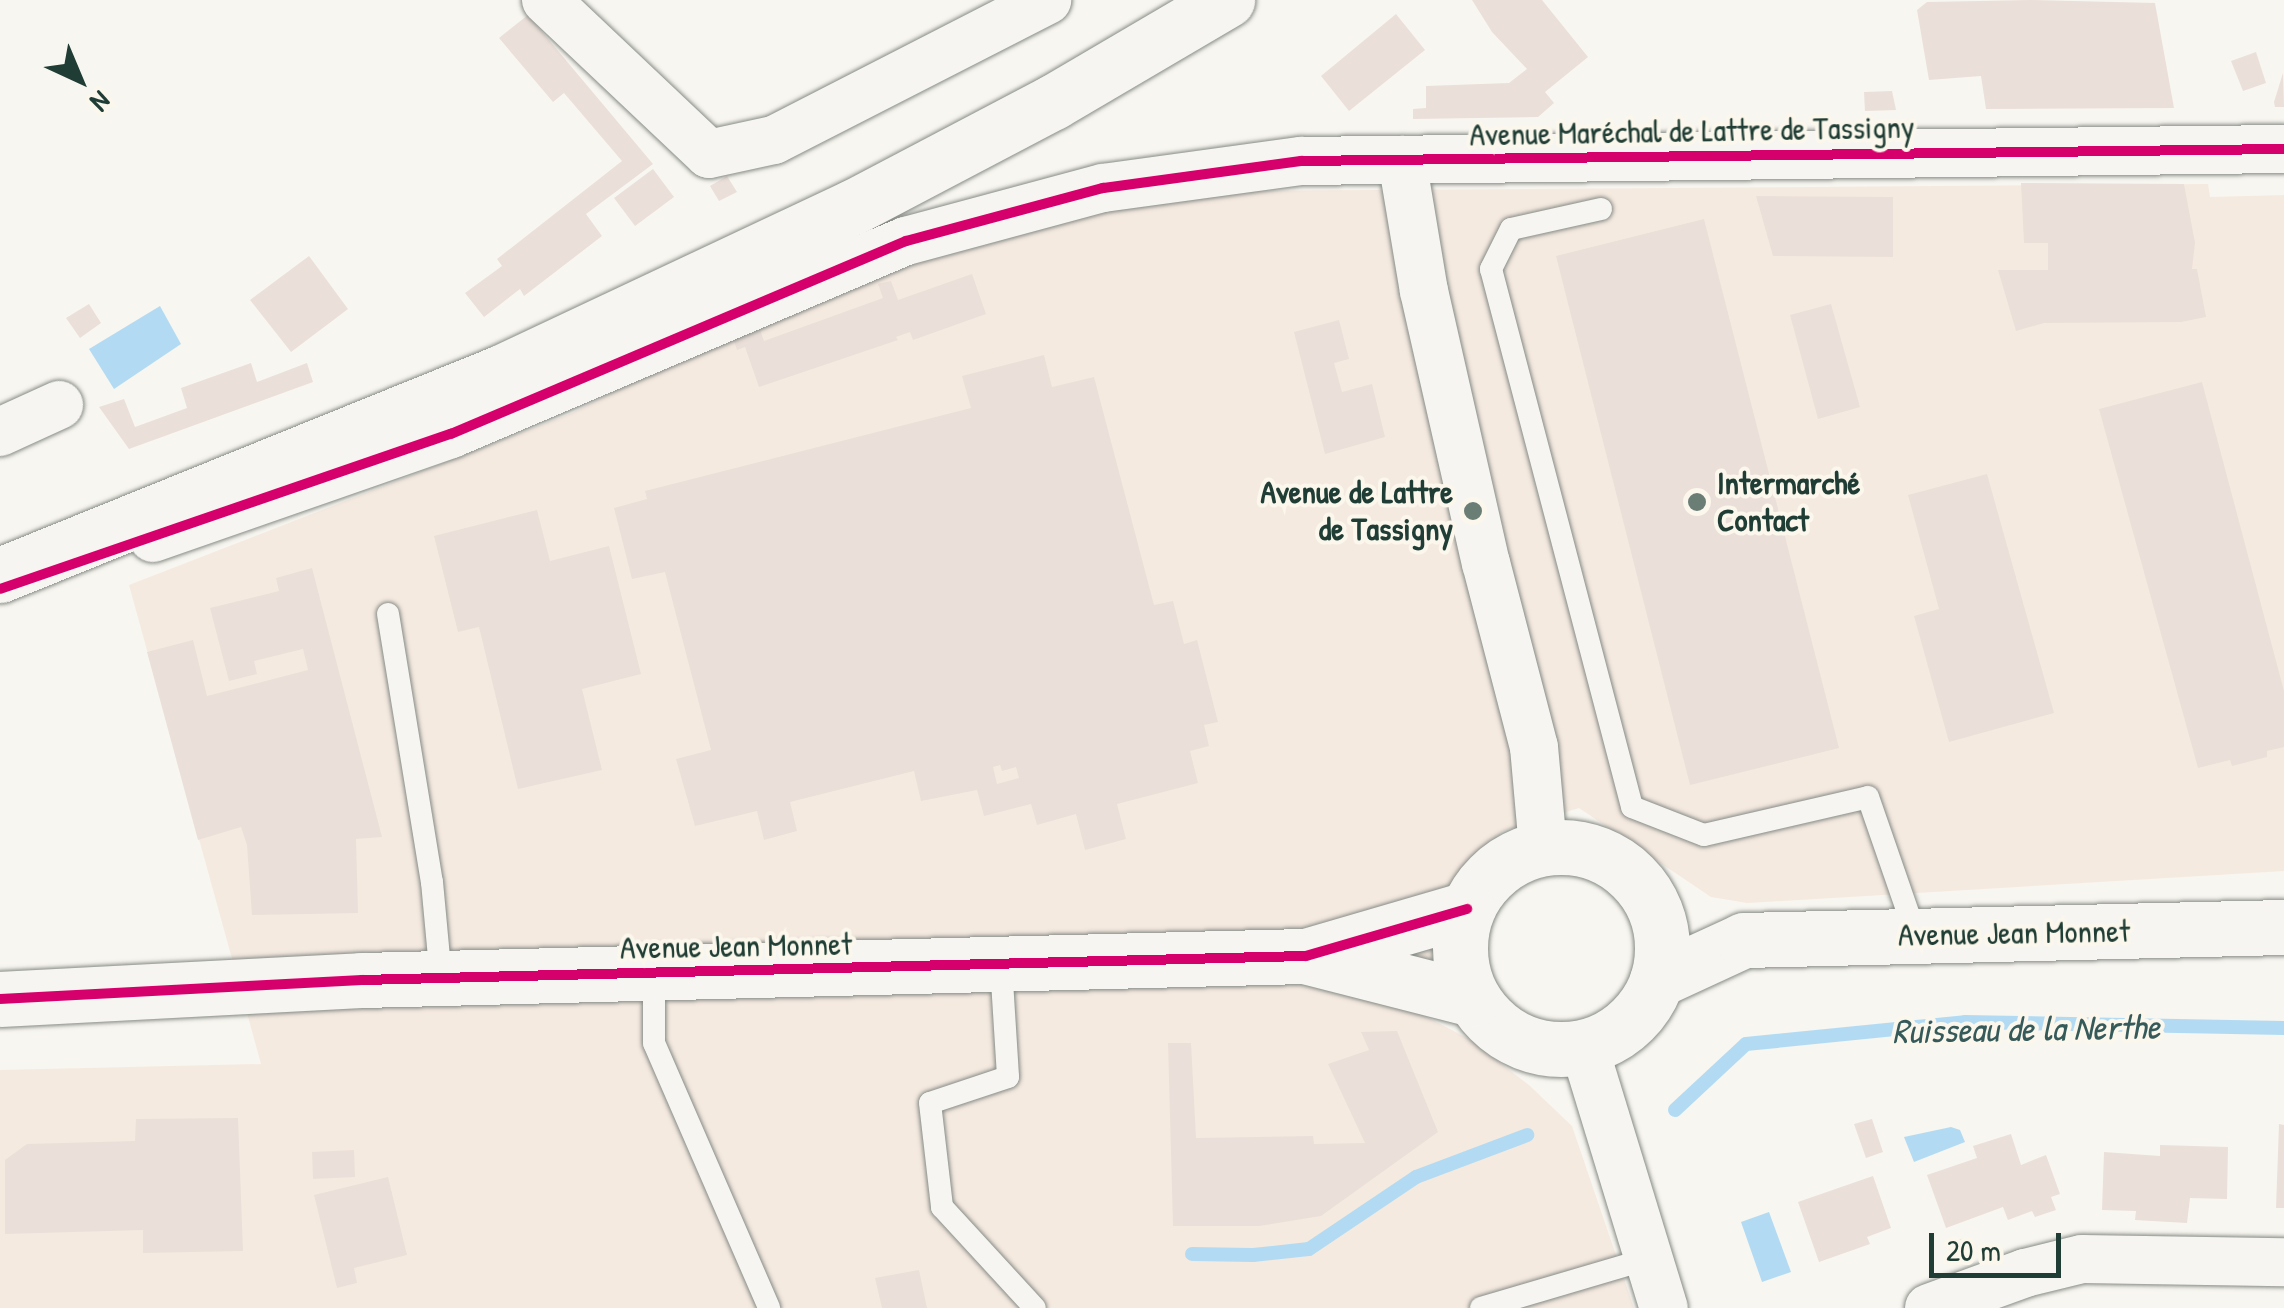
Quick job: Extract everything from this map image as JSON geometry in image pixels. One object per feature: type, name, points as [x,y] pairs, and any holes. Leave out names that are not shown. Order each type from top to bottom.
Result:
[{"type":"street","points":[[546,0],[709,154],[774,140],[1047,0]]},
{"type":"street","points":[[0,575],[502,372],[853,207],[1053,102],[1226,0]]},
{"type":"street","name":"Avenue Maréchal de Lattre de Tassigny","points":[[0,589],[451,434],[906,240],[1103,188],[1301,161],[2284,149]]},
{"type":"street","points":[[1402,160],[1424,291],[1452,420],[1534,747],[1543,848]]},
{"type":"street","points":[[0,432],[59,405]]},
{"type":"street","points":[[0,554],[140,516]]},
{"type":"street","points":[[1570,846],[1597,852],[1641,884],[1657,914],[1662,947],[1657,980],[1641,1010],[1616,1033],[1584,1047],[1552,1049],[1520,1041],[1492,1024],[1473,998],[1461,970],[1460,939],[1466,909],[1484,880],[1510,859],[1543,848],[1570,846]]},
{"type":"street","name":"Avenue Jean Monnet","points":[[1641,884],[1744,940]]},
{"type":"street","name":"Avenue Jean Monnet","points":[[0,999],[440,979],[1306,956],[1466,909]]},
{"type":"street","name":"Avenue Jean Monnet","points":[[1657,980],[1744,940],[2284,927]]},
{"type":"street","name":"Avenue Jean Monnet","points":[[1306,956],[1473,998]]},
{"type":"street","points":[[1584,1047],[1664,1308]]},
{"type":"street","points":[[1935,1307],[2024,1273],[2082,1259],[2284,1262]]},
{"type":"lane","points":[[1600,209],[1512,229],[1490,269],[1632,807],[1704,835],[1868,797],[1916,936]]},
{"type":"lane","points":[[388,614],[432,882],[440,979]]},
{"type":"lane","points":[[1000,964],[1008,1078],[930,1103],[942,1208],[1035,1308]]},
{"type":"lane","points":[[654,973],[654,1044],[769,1308]]},
{"type":"lane","points":[[1481,1308],[1647,1259]]},
{"type":"shaded area","points":[[2208,184],[2210,197],[2284,195],[2284,871],[1747,903],[1711,897],[1579,808],[1503,831],[1445,890],[1421,1014],[1469,1039],[1529,1085],[1572,1126],[1634,1308],[0,1308],[0,1070],[261,1064],[129,585],[572,413],[806,294],[1079,215],[1252,191]]},
{"type":"water","points":[[160,306],[181,344],[114,389],[89,349]]},
{"type":"water","points":[[1951,1127],[1960,1130],[1965,1142],[1914,1162],[1904,1137]]},
{"type":"water","points":[[1769,1212],[1791,1272],[1762,1282],[1741,1222]]},
{"type":"building","points":[[1472,0],[1542,0],[1588,57],[1545,92],[1554,103],[1538,117],[1413,119],[1413,109],[1426,108],[1426,86],[1509,83],[1527,69],[1492,32]]},
{"type":"building","points":[[1927,2],[2155,3],[2174,108],[1986,109],[1981,76],[1929,80],[1917,10]]},
{"type":"building","points":[[1396,14],[1425,50],[1349,111],[1321,76]]},
{"type":"building","points":[[528,15],[653,164],[586,214],[602,236],[524,296],[520,289],[484,317],[465,293],[502,266],[497,259],[622,161],[564,93],[553,102],[499,38]]},
{"type":"building","points":[[2256,52],[2266,83],[2243,91],[2231,61]]},
{"type":"building","points":[[2283,73],[2284,107],[2275,107],[2274,102]]},
{"type":"building","points":[[1892,91],[1896,110],[1865,111],[1864,92]]},
{"type":"building","points":[[653,169],[674,197],[635,226],[614,198]]},
{"type":"building","points":[[727,176],[737,192],[719,201],[710,186]]},
{"type":"building","points":[[2021,183],[2184,184],[2195,243],[2192,269],[2197,269],[2206,317],[2181,322],[2044,323],[2016,331],[1998,270],[2048,270],[2048,243],[2024,243]]},
{"type":"building","points":[[1756,196],[1893,197],[1893,257],[1773,256]]},
{"type":"building","name":"Intermarché Contact","points":[[1704,219],[1839,748],[1690,785],[1556,256]]},
{"type":"building","points":[[309,256],[348,309],[291,352],[250,300]]},
{"type":"building","points":[[972,274],[986,314],[913,340],[910,332],[896,337],[898,340],[759,387],[745,347],[737,350],[733,338],[759,327],[764,341],[883,298],[878,284],[891,281],[898,300]]},
{"type":"building","points":[[89,304],[101,323],[80,338],[66,318]]},
{"type":"building","points":[[1831,304],[1860,407],[1818,419],[1790,315]]},
{"type":"building","points":[[1339,320],[1349,359],[1334,363],[1342,392],[1372,384],[1385,437],[1325,454],[1294,332]]},
{"type":"building","points":[[1044,355],[1052,387],[1094,377],[1154,605],[1173,601],[1184,644],[1197,640],[1218,722],[1204,725],[1209,746],[1190,751],[1198,783],[1117,804],[1126,839],[1085,850],[1076,814],[1037,825],[1031,804],[984,816],[977,790],[921,801],[914,771],[790,802],[797,831],[764,840],[757,811],[695,826],[676,759],[711,750],[665,572],[632,579],[614,508],[647,499],[645,491],[971,408],[962,376]],"holes":[[[1000,765],[1002,771],[1016,767],[1019,778],[997,784],[993,767]]]},
{"type":"building","points":[[251,363],[257,382],[307,363],[313,382],[129,449],[99,407],[124,399],[135,427],[187,408],[181,388]]},
{"type":"building","points":[[2202,382],[2284,691],[2284,747],[2267,751],[2267,757],[2232,766],[2230,760],[2198,768],[2099,409]]},
{"type":"building","points":[[1987,474],[2054,713],[1949,742],[1914,616],[1939,609],[1908,495]]},
{"type":"building","points":[[537,510],[550,561],[609,546],[641,674],[582,689],[602,770],[518,789],[479,627],[458,632],[434,536]]},
{"type":"building","points":[[312,568],[382,837],[356,839],[358,913],[252,915],[247,845],[241,827],[198,840],[147,652],[193,640],[207,696],[308,670],[303,649],[254,661],[257,674],[229,681],[210,608],[279,591],[276,578]]},
{"type":"building","points":[[1397,1031],[1438,1132],[1321,1216],[1259,1226],[1173,1226],[1168,1043],[1191,1043],[1196,1138],[1313,1136],[1314,1144],[1365,1143],[1328,1064],[1369,1050],[1361,1032]]},
{"type":"building","points":[[238,1118],[243,1251],[143,1253],[143,1230],[5,1234],[5,1160],[27,1144],[135,1141],[136,1119]]},
{"type":"building","points":[[1872,1119],[1883,1152],[1866,1158],[1854,1124]]},
{"type":"building","points":[[2279,1124],[2284,1125],[2284,1208],[2276,1208]]},
{"type":"building","points":[[2011,1134],[2021,1165],[2046,1155],[2060,1194],[2051,1197],[2056,1210],[2035,1217],[2032,1211],[2008,1220],[2003,1207],[1946,1228],[1927,1175],[1977,1158],[1973,1146]]},
{"type":"building","points":[[2160,1145],[2228,1147],[2227,1199],[2190,1198],[2187,1223],[2135,1220],[2136,1211],[2102,1210],[2104,1152],[2160,1156]]},
{"type":"building","points":[[354,1150],[355,1177],[313,1179],[312,1152]]},
{"type":"building","points":[[1873,1176],[1891,1228],[1867,1237],[1870,1244],[1819,1262],[1798,1202]]},
{"type":"building","points":[[388,1177],[407,1255],[354,1268],[357,1283],[337,1288],[314,1195]]},
{"type":"building","points":[[1965,1238],[1972,1253],[1954,1261],[1947,1243]]},
{"type":"building","points":[[919,1270],[927,1308],[882,1308],[875,1278]]},
{"type":"waterway","name":"Ruisseau de la Nerthe","points":[[1675,1110],[1746,1044],[1965,1022],[2284,1028]]},
{"type":"waterway","name":"Ruisseau de la Nerthe","points":[[1192,1254],[1253,1255],[1309,1249],[1416,1177],[1527,1135]]},
{"type":"cycle path","points":[[0,589],[451,434],[906,241],[1103,188],[1301,161],[2284,149]]},
{"type":"cycle path","points":[[0,999],[362,980],[1306,956],[1467,909]]},
{"type":"place","name":"Intermarché Contact","points":[[1697,502]]},
{"type":"place","name":"Avenue de Lattre de Tassigny","points":[[1473,511]]}]
